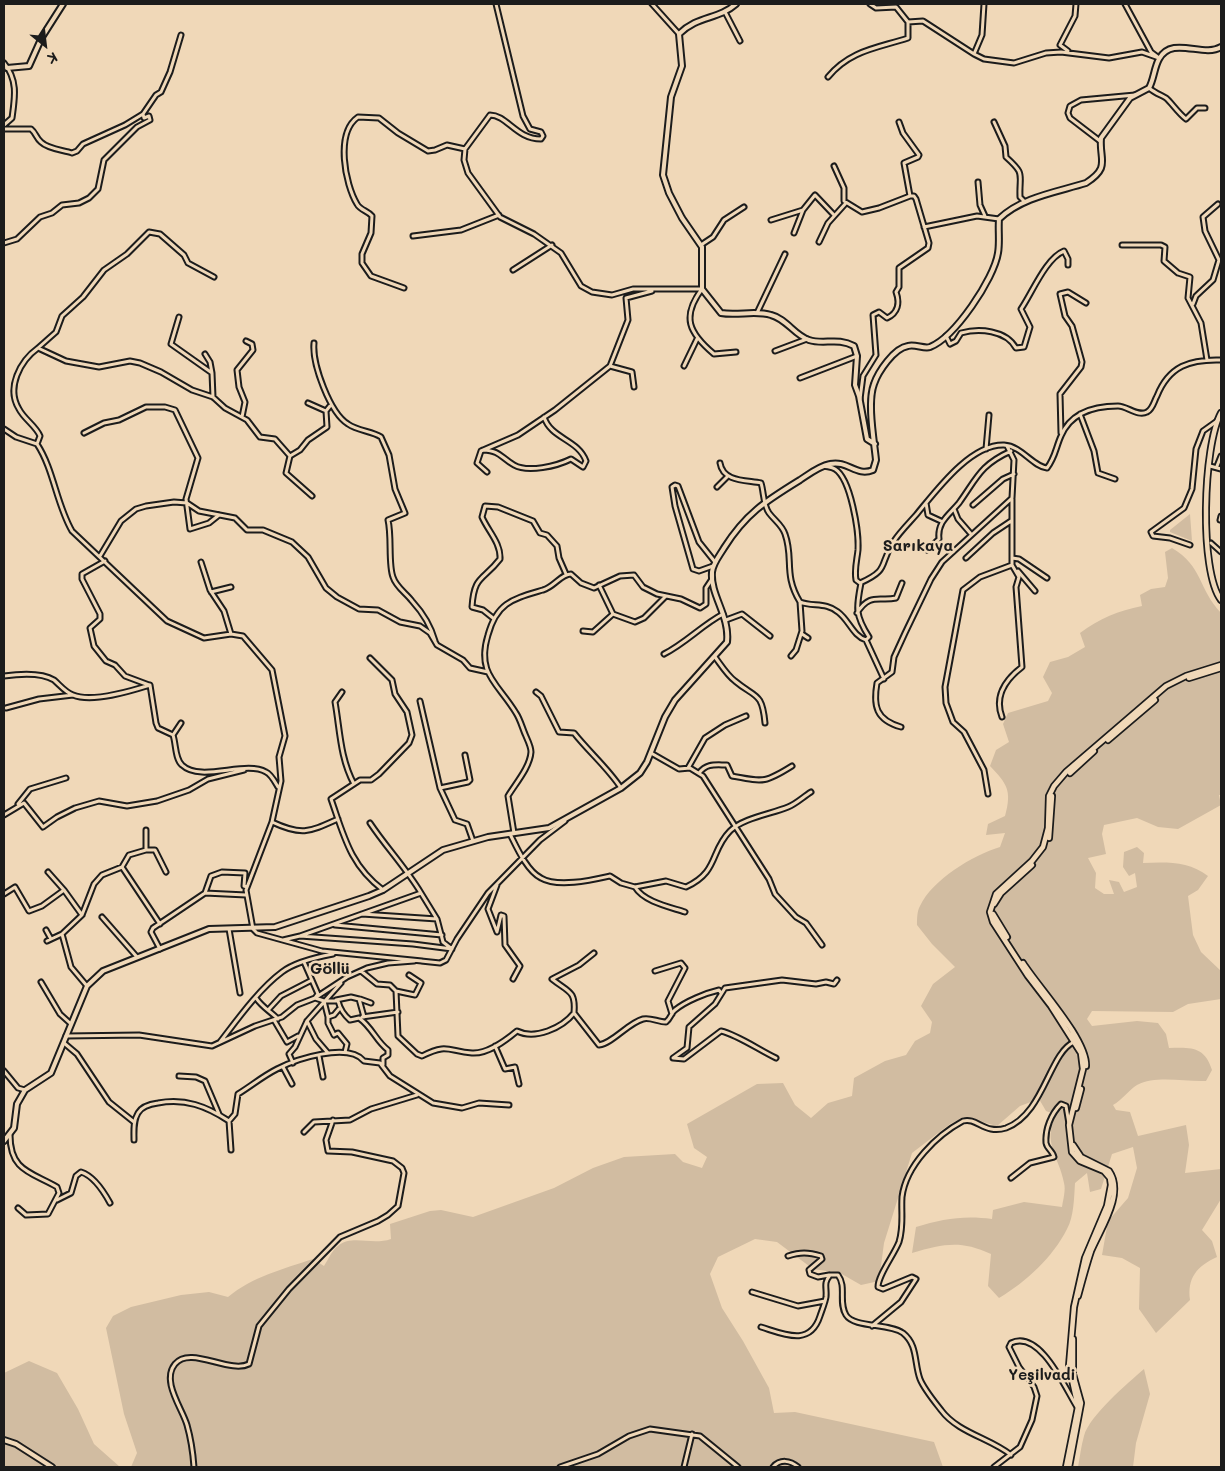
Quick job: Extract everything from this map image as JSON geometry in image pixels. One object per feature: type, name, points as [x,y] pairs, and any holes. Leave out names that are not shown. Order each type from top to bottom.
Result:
[{"type":"main road","points":[[1221,413],[1210,466],[1208,517],[1217,584],[1221,595]]},
{"type":"main road","points":[[1219,420],[1211,440],[1205,508],[1212,575],[1221,600]]},
{"type":"main road","points":[[1068,1467],[1078,1407],[1069,1366],[1074,1306],[1085,1258],[1107,1206],[1111,1185],[1110,1178],[1104,1171],[1080,1161],[1073,1155],[1069,1138],[1069,1124],[1083,1063],[1074,1042],[993,922],[990,912],[991,903],[1000,889],[1032,861],[1043,847],[1048,828],[1049,796],[1062,776],[1166,686],[1193,674],[1221,666]]},
{"type":"main road","points":[[1068,1467],[1081,1409],[1072,1367],[1072,1338],[1076,1307],[1087,1262],[1112,1202],[1114,1181],[1109,1170],[1081,1157],[1073,1146],[1072,1121],[1086,1066],[1084,1054],[1060,1012],[1028,971],[997,923],[993,908],[1001,893],[1029,869],[1046,848],[1052,826],[1052,797],[1060,783],[1170,687],[1221,666]]},
{"type":"street","points":[[7,68],[29,66],[46,30],[63,4]]},
{"type":"street","points":[[496,4],[523,116],[530,129],[541,132],[543,136],[541,139],[532,139],[515,131],[496,115],[490,115],[465,149],[464,160],[468,173],[499,214],[552,245],[568,263],[576,281],[592,292],[612,295],[633,289],[652,291],[702,289]]},
{"type":"street","points":[[652,4],[680,34],[682,66],[671,97],[669,131],[662,168],[669,193],[701,244],[702,289],[722,312],[730,314],[757,313],[771,315],[785,322],[807,339]]},
{"type":"street","points":[[680,34],[690,24],[725,12],[736,4]]},
{"type":"street","points":[[828,77],[855,54],[873,46],[908,38],[908,22],[896,7],[876,8],[870,4]]},
{"type":"street","points":[[974,54],[982,35],[984,4]]},
{"type":"street","points":[[1071,52],[1060,46],[1075,16],[1076,4]]},
{"type":"street","points":[[1125,4],[1151,52],[1159,58]]},
{"type":"street","points":[[725,12],[740,41]]},
{"type":"street","points":[[908,22],[923,21],[984,59],[1014,63],[1046,52],[1071,52],[1108,58],[1142,52],[1159,58]]},
{"type":"street","points":[[4,129],[31,129],[40,142],[49,148],[63,149],[72,153],[77,151],[83,144],[125,125],[143,114],[156,95],[162,92],[181,35]]},
{"type":"street","points":[[1100,141],[1123,106],[1136,95],[1149,88],[1159,58],[1170,49],[1180,47],[1207,51],[1221,47]]},
{"type":"street","points":[[4,63],[12,74],[14,83],[12,118],[4,125]]},
{"type":"street","points":[[1149,88],[1155,95],[1166,98],[1172,108],[1186,119],[1197,108],[1205,108]]},
{"type":"street","points":[[4,1141],[14,1128],[18,1104],[25,1090],[51,1073],[87,986],[103,971],[209,929],[253,929],[282,925],[382,890],[443,850],[473,841],[549,828],[621,788],[640,773],[651,753],[665,717],[675,700],[715,657],[726,642],[726,620],[713,579],[714,564],[738,527],[754,510],[824,466],[845,464],[857,472],[864,473],[873,470],[876,460],[871,393],[874,382],[897,350],[908,346],[929,347],[946,336],[963,318],[992,272],[998,253],[999,219],[1010,208],[1086,183],[1101,168],[1104,160],[1100,141],[1070,118],[1068,113],[1070,106],[1081,100],[1136,95]]},
{"type":"street","points":[[4,243],[17,239],[40,218],[52,213],[62,205],[79,203],[98,189],[104,160],[137,127],[150,120],[149,116],[144,118],[143,114]]},
{"type":"street","points":[[404,288],[371,276],[362,263],[362,254],[371,233],[372,216],[357,205],[345,172],[349,129],[358,117],[374,116],[383,120],[398,133],[428,151],[431,152],[447,145],[465,149]]},
{"type":"street","points":[[899,122],[903,133],[919,155],[904,163],[910,196]]},
{"type":"street","points":[[994,122],[1005,146],[1006,157],[1019,168],[1021,176],[1020,197],[1025,202]]},
{"type":"street","points":[[834,166],[844,188],[844,201],[862,212],[914,196],[924,227],[928,248],[900,268],[899,287],[896,292],[899,304],[896,311],[888,318],[879,312],[873,315],[876,355],[863,376],[860,399]]},
{"type":"street","points":[[978,182],[980,205],[985,216]]},
{"type":"street","points":[[794,234],[803,210],[816,195],[834,215]]},
{"type":"street","points":[[819,242],[834,215],[846,203]]},
{"type":"street","points":[[1193,305],[1196,296],[1213,280],[1219,260],[1205,231],[1203,217],[1218,204]]},
{"type":"street","points":[[701,244],[713,237],[724,220],[744,207]]},
{"type":"street","points":[[771,220],[803,210]]},
{"type":"street","points":[[414,236],[461,230],[499,214]]},
{"type":"street","points":[[924,227],[985,216],[999,219]]},
{"type":"street","points":[[37,444],[40,436],[38,432],[23,415],[15,401],[16,377],[20,368],[56,332],[62,316],[88,292],[104,270],[127,254],[149,232],[160,234],[184,255],[188,263],[214,277]]},
{"type":"street","points":[[513,270],[552,245]]},
{"type":"street","points":[[1122,245],[1161,245],[1165,247],[1164,261],[1178,273],[1190,277],[1188,298],[1201,323],[1207,360]]},
{"type":"street","points":[[946,336],[950,344],[956,341],[961,332],[971,330],[987,331],[1008,338],[1016,348],[1024,347],[1030,327],[1021,309],[1047,266],[1058,254],[1064,251],[1068,259],[1068,265]]},
{"type":"street","points":[[757,313],[785,254]]},
{"type":"street","points":[[702,289],[696,296],[689,322],[697,339],[714,354],[736,352]]},
{"type":"street","points":[[487,472],[477,463],[478,456],[483,450],[518,434],[544,417],[610,366],[628,320],[626,298],[652,291]]},
{"type":"street","points":[[861,582],[881,571],[895,540],[937,488],[956,470],[986,449],[993,445],[1007,445],[1020,450],[1041,467],[1047,468],[1056,452],[1061,435],[1060,394],[1081,367],[1082,362],[1072,326],[1064,316],[1060,294],[1068,292],[1086,303]]},
{"type":"street","points":[[179,318],[171,344],[212,374]]},
{"type":"street","points":[[684,366],[697,339]]},
{"type":"street","points":[[775,351],[807,339],[846,342],[854,346],[857,356],[854,385],[860,399],[867,439],[875,444]]},
{"type":"street","points":[[242,417],[245,402],[239,387],[237,370],[253,350],[252,344],[246,341]]},
{"type":"street","points":[[314,343],[314,360],[330,406],[345,422],[355,429],[381,437],[389,455],[395,489],[405,513],[388,520],[392,535],[393,578],[397,586],[418,608],[433,631],[437,645]]},
{"type":"street","points":[[38,348],[66,361],[99,367],[130,361],[140,363],[161,372],[192,390],[213,397],[225,408],[252,425],[260,437],[275,439],[290,456]]},
{"type":"street","points":[[205,354],[212,374],[213,397]]},
{"type":"street","points":[[800,378],[857,356]]},
{"type":"street","points":[[1061,435],[1080,414],[1090,408],[1122,406],[1140,413],[1146,413],[1151,409],[1161,384],[1172,371],[1192,362],[1221,360]]},
{"type":"street","points":[[610,366],[632,372],[634,386]]},
{"type":"street","points":[[308,404],[326,411]]},
{"type":"street","points":[[312,496],[286,473],[290,456],[327,427],[326,411],[330,406]]},
{"type":"street","points":[[84,433],[104,423],[119,420],[146,407],[165,407],[176,410],[198,458],[187,503],[190,529],[209,523],[220,515]]},
{"type":"street","points":[[1080,414],[1094,452],[1098,473],[1115,479]]},
{"type":"street","points":[[986,449],[990,415]]},
{"type":"street","points":[[483,450],[497,450],[515,466],[526,469],[543,466],[554,467],[571,459],[583,467],[586,461],[582,450],[550,429],[544,417]]},
{"type":"street","points":[[1190,545],[1170,538],[1153,536],[1151,532],[1184,508],[1192,489],[1196,449],[1203,431],[1219,420]]},
{"type":"street","points":[[4,429],[16,437],[37,444],[44,455],[72,531],[100,556],[133,591],[171,624],[204,638],[231,634],[243,636],[274,676],[285,736],[280,757],[280,781],[272,822],[247,887],[246,895],[253,929],[257,932],[282,940],[339,953],[440,963],[446,960],[488,893],[540,840],[568,818]]},
{"type":"street","points":[[1002,717],[997,700],[1014,673],[1022,667],[1016,587],[1019,576],[1012,565],[1011,521],[1014,460],[1007,445]]},
{"type":"street","points":[[926,550],[939,539],[938,531],[942,521],[954,509],[984,468],[991,461],[1011,452]]},
{"type":"street","points":[[1217,466],[1221,456]]},
{"type":"street","points":[[720,463],[728,476],[761,483],[768,512],[778,521],[785,532],[788,544],[790,584],[800,602],[802,634],[791,656]]},
{"type":"street","points":[[824,466],[835,469],[841,476],[853,505],[858,548],[855,575],[856,580],[861,582]]},
{"type":"street","points":[[1210,466],[1217,466],[1221,469]]},
{"type":"street","points":[[973,505],[1003,479],[1014,474]]},
{"type":"street","points":[[717,487],[728,476]]},
{"type":"street","points":[[675,485],[678,486],[699,542],[714,564],[699,571],[693,569],[675,506],[672,487],[675,485]]},
{"type":"street","points":[[901,727],[887,721],[876,707],[874,702],[877,683],[892,672],[894,657],[931,579],[942,562],[1012,498]]},
{"type":"street","points":[[100,556],[121,521],[136,509],[164,503],[187,503],[198,511],[235,518],[247,530],[263,530],[292,542],[308,558],[326,588],[338,597],[359,609],[378,610],[400,622],[420,626],[430,633],[437,645],[462,660],[470,668],[489,673]]},
{"type":"street","points":[[926,503],[928,515],[942,521]]},
{"type":"street","points":[[493,618],[483,610],[472,607],[474,589],[481,576],[500,559],[500,553],[494,542],[494,536],[482,517],[484,506],[498,507],[533,521],[540,533],[547,535],[557,546],[559,558],[566,574]]},
{"type":"street","points":[[954,509],[971,534]]},
{"type":"street","points":[[966,558],[992,533],[1011,521]]},
{"type":"street","points":[[1211,543],[1221,552]]},
{"type":"street","points":[[1012,558],[1019,559],[1047,578]]},
{"type":"street","points":[[105,561],[82,574],[82,579],[100,614],[100,618],[90,628],[94,646],[106,661],[115,665],[125,676],[150,685]]},
{"type":"street","points":[[201,562],[211,592],[224,611],[231,634]]},
{"type":"street","points":[[1012,565],[1035,591]]},
{"type":"street","points":[[988,794],[984,770],[964,732],[953,722],[947,710],[945,687],[963,590],[980,577],[1012,565]]},
{"type":"street","points":[[713,579],[706,588],[706,604],[700,608],[681,599],[665,597],[646,588],[634,576],[620,576],[591,588],[581,583],[572,574],[566,574],[551,587],[516,598],[497,612],[493,618],[483,652],[484,662],[499,692],[517,714],[531,750],[528,762],[508,796],[512,834],[529,866],[541,878],[553,882],[585,882],[610,876],[621,884],[635,887],[666,882],[686,887],[700,880],[709,871],[719,848],[734,828],[761,815],[791,806],[811,792]]},
{"type":"street","points":[[861,582],[857,613],[859,622],[869,637],[866,640]]},
{"type":"street","points":[[857,613],[871,600],[881,597],[896,598],[902,583]]},
{"type":"street","points":[[599,586],[613,614],[635,622],[644,618],[665,597]]},
{"type":"street","points":[[211,592],[231,587]]},
{"type":"street","points":[[800,602],[830,606],[840,613],[860,638],[866,640],[884,678]]},
{"type":"street","points":[[664,654],[678,647],[706,623],[724,613]]},
{"type":"street","points":[[583,632],[593,632],[613,614]]},
{"type":"street","points":[[726,620],[742,614],[770,636]]},
{"type":"street","points":[[802,634],[808,638]]},
{"type":"street","points":[[715,657],[735,682],[756,694],[762,705],[765,723]]},
{"type":"street","points":[[370,658],[392,680],[395,694],[407,712],[412,735],[409,743],[379,774],[371,780],[360,780],[330,799],[350,853],[370,881],[382,890]]},
{"type":"street","points":[[4,676],[31,675],[53,679],[73,695]]},
{"type":"street","points":[[6,708],[39,700],[73,695],[113,695],[150,685]]},
{"type":"street","points":[[150,685],[158,728],[173,735]]},
{"type":"street","points":[[342,692],[335,702],[341,749],[347,772],[354,784]]},
{"type":"street","points":[[536,692],[541,696],[560,732],[574,733],[594,758],[612,773],[621,788]]},
{"type":"street","points":[[420,701],[440,788],[455,820],[467,824],[473,841]]},
{"type":"street","points":[[688,768],[705,738],[731,722],[746,716]]},
{"type":"street","points":[[181,723],[173,735],[179,761],[189,770],[221,772],[246,768],[267,772],[278,788]]},
{"type":"street","points":[[651,753],[679,769],[688,768],[699,772],[768,879],[775,894],[796,917],[806,923],[822,945]]},
{"type":"street","points":[[440,788],[470,780],[465,755]]},
{"type":"street","points":[[699,772],[704,766],[727,765],[732,776],[758,781],[769,780],[792,766]]},
{"type":"street","points":[[4,815],[24,803],[43,827],[66,813],[99,801],[127,806],[157,801],[188,790],[208,779],[246,768]]},
{"type":"street","points":[[17,807],[30,789],[66,778]]},
{"type":"street","points":[[272,822],[292,831],[302,832],[338,819]]},
{"type":"street","points":[[370,822],[387,849],[408,872],[437,919],[443,942],[452,949]]},
{"type":"street","points":[[146,830],[146,850]]},
{"type":"street","points":[[46,930],[49,940],[62,934],[82,915],[94,884],[102,875],[122,867],[129,855],[146,850],[155,850],[166,872]]},
{"type":"street","points":[[122,867],[160,924]]},
{"type":"street","points":[[48,872],[82,915]]},
{"type":"street","points":[[160,949],[151,932],[205,893],[211,876],[222,872],[245,873],[244,886],[247,887]]},
{"type":"street","points":[[498,882],[488,909],[497,932],[499,918],[501,915],[504,916],[506,945],[520,966],[513,979]]},
{"type":"street","points":[[4,894],[15,887],[29,911],[42,906],[64,890]]},
{"type":"street","points":[[635,887],[639,892],[656,902],[685,912]]},
{"type":"street","points":[[205,893],[246,895]]},
{"type":"street","points":[[282,940],[300,936],[421,893]]},
{"type":"street","points":[[361,914],[437,919]]},
{"type":"street","points":[[102,917],[138,957]]},
{"type":"street","points":[[332,925],[442,935]]},
{"type":"street","points":[[229,929],[240,993]]},
{"type":"street","points":[[62,934],[70,967],[87,986]]},
{"type":"street","points":[[300,936],[452,949]]},
{"type":"street","points":[[220,1042],[256,998],[281,972],[304,962],[339,953]]},
{"type":"street","points":[[396,991],[398,1036],[417,1054],[422,1056],[440,1048],[471,1053],[495,1046],[517,1031],[532,1034],[552,1029],[569,1019],[574,1013],[575,1001],[572,992],[552,979],[579,965],[594,953]]},
{"type":"street","points":[[66,1036],[139,1035],[199,1046],[212,1046],[276,1019],[297,1005],[315,998],[347,977],[361,971],[388,963],[422,961]]},
{"type":"street","points":[[304,962],[318,994],[315,998]]},
{"type":"street","points":[[655,971],[681,963],[685,968],[668,1001],[672,1014]]},
{"type":"street","points":[[361,971],[377,984],[390,985],[396,991],[415,995],[421,983],[409,975]]},
{"type":"street","points":[[293,1063],[289,1054],[295,1048],[298,1036],[307,1021],[347,977]]},
{"type":"street","points":[[269,1009],[281,996],[312,980]]},
{"type":"street","points":[[776,1058],[721,1031],[684,1058],[673,1058],[687,1048],[689,1027],[716,1004],[725,988],[782,980],[834,984],[837,980]]},
{"type":"street","points":[[41,982],[60,1014],[71,1024]]},
{"type":"street","points":[[574,1013],[599,1045],[643,1018],[666,1022],[681,1006],[712,992],[719,990],[721,993]]},
{"type":"street","points":[[315,998],[324,1001],[351,997],[371,1003]]},
{"type":"street","points":[[256,998],[263,1008],[269,1009],[287,1042],[298,1036]]},
{"type":"street","points":[[359,999],[364,1017]]},
{"type":"street","points":[[335,1000],[338,1001],[340,1009],[350,1020],[398,1012]]},
{"type":"street","points":[[324,1001],[332,1031],[334,1034],[338,1033],[347,1044],[345,1052]]},
{"type":"street","points":[[328,1017],[334,1015],[340,1009]]},
{"type":"street","points":[[359,1018],[369,1026],[381,1045],[388,1050],[388,1055],[383,1058],[383,1065],[390,1076],[418,1095],[433,1103],[462,1108],[479,1103],[509,1105]]},
{"type":"street","points":[[307,1021],[316,1038],[328,1053]]},
{"type":"street","points":[[872,1326],[901,1302],[916,1279],[912,1277],[883,1288],[878,1287],[878,1282],[892,1259],[902,1232],[902,1197],[914,1167],[935,1142],[963,1121],[967,1120],[995,1130],[1006,1128],[1019,1121],[1039,1095],[1062,1052],[1069,1044],[1074,1042]]},
{"type":"street","points":[[64,1043],[77,1054],[108,1102],[134,1122]]},
{"type":"street","points":[[495,1046],[505,1069],[515,1067],[519,1084]]},
{"type":"street","points":[[231,1150],[229,1121],[236,1114],[238,1094],[283,1067],[328,1053],[345,1052],[359,1056],[364,1061],[383,1065]]},
{"type":"street","points":[[319,1056],[323,1077]]},
{"type":"street","points":[[283,1067],[292,1084]]},
{"type":"street","points":[[4,1071],[18,1088],[25,1090]]},
{"type":"street","points":[[179,1076],[196,1077],[205,1081],[219,1114]]},
{"type":"street","points":[[304,1132],[314,1122],[350,1120],[371,1108],[418,1095]]},
{"type":"street","points":[[134,1140],[134,1122],[138,1112],[149,1104],[176,1100],[187,1101],[219,1114],[229,1121]]},
{"type":"street","points":[[1011,1178],[1030,1163],[1054,1157],[1047,1144],[1047,1130],[1050,1120],[1061,1104],[1066,1106],[1069,1124]]},
{"type":"street","points":[[194,1467],[187,1426],[171,1387],[170,1377],[174,1365],[181,1359],[189,1357],[230,1366],[249,1364],[259,1326],[273,1306],[289,1289],[340,1237],[388,1215],[398,1206],[404,1173],[402,1168],[393,1161],[352,1152],[328,1151],[326,1140],[333,1120]]},
{"type":"street","points":[[10,1135],[10,1149],[14,1161],[25,1171],[57,1187],[59,1193],[48,1214],[26,1215],[18,1208]]},
{"type":"street","points":[[56,1200],[71,1193],[76,1176],[81,1172],[86,1174],[103,1191],[110,1203]]},
{"type":"street","points":[[788,1256],[809,1252],[820,1256],[822,1259],[809,1270],[810,1274],[818,1276],[838,1275],[843,1283],[843,1307],[846,1315],[849,1318],[872,1326],[887,1326],[902,1333],[916,1353],[921,1381],[942,1412],[976,1436],[997,1444],[1011,1455]]},
{"type":"street","points":[[761,1326],[794,1336],[810,1332],[818,1322],[825,1301],[824,1284],[830,1275]]},
{"type":"street","points":[[752,1292],[798,1306],[825,1301]]},
{"type":"street","points":[[994,1467],[1020,1447],[1032,1420],[1037,1396],[1034,1387],[1019,1367],[1009,1347],[1011,1343],[1017,1340],[1025,1340],[1043,1353],[1054,1367],[1068,1394],[1078,1407]]},
{"type":"street","points":[[560,1467],[598,1454],[644,1430],[700,1436],[738,1467]]},
{"type":"street","points":[[684,1467],[692,1434]]},
{"type":"street","points":[[4,1440],[16,1444],[52,1467]]},
{"type":"street","points":[[773,1467],[779,1462],[788,1461],[798,1467]]},
{"type":"shaded area","points":[[1190,514],[1192,541],[1170,532]]},
{"type":"shaded area","points":[[1172,548],[1190,562],[1208,595],[1221,613],[1221,795],[1219,795],[1221,805],[1178,829],[1158,827],[1137,818],[1104,825],[1102,834],[1106,854],[1088,858],[1096,873],[1095,888],[1104,894],[1114,894],[1109,880],[1119,882],[1124,892],[1137,887],[1135,873],[1129,876],[1123,867],[1124,852],[1137,847],[1144,853],[1143,863],[1185,865],[1208,876],[1198,890],[1188,896],[1193,935],[1201,952],[1221,971],[1221,999],[1188,1004],[1173,1012],[1092,1011],[1087,1019],[1092,1026],[1137,1021],[1158,1023],[1166,1034],[1169,1048],[1191,1048],[1196,1050],[1206,1057],[1212,1070],[1206,1081],[1153,1080],[1145,1082],[1134,1087],[1113,1105],[1116,1110],[1130,1112],[1138,1136],[1186,1125],[1189,1145],[1185,1173],[1221,1169],[1221,1199],[1202,1230],[1212,1241],[1217,1257],[1199,1269],[1190,1285],[1190,1300],[1156,1333],[1139,1309],[1140,1268],[1122,1258],[1102,1255],[1108,1221],[1128,1198],[1137,1168],[1133,1147],[1112,1154],[1101,1189],[1090,1192],[1087,1173],[1075,1183],[1071,1218],[1061,1239],[1029,1277],[999,1298],[988,1286],[991,1254],[961,1245],[933,1247],[912,1253],[916,1227],[953,1218],[992,1219],[993,1210],[1024,1202],[1062,1207],[1065,1186],[1051,1142],[1052,1125],[1056,1115],[1046,1111],[1039,1099],[1020,1106],[997,1126],[964,1117],[950,1124],[912,1153],[884,1243],[879,1281],[861,1285],[840,1273],[813,1269],[777,1242],[755,1239],[718,1257],[710,1274],[722,1308],[769,1388],[774,1413],[795,1412],[934,1442],[943,1467],[131,1467],[137,1453],[124,1414],[106,1328],[113,1316],[131,1307],[181,1295],[209,1292],[228,1297],[258,1279],[313,1259],[324,1266],[334,1250],[344,1243],[356,1240],[384,1241],[391,1239],[390,1224],[430,1211],[441,1210],[473,1217],[554,1188],[593,1168],[624,1157],[675,1154],[683,1162],[702,1168],[707,1157],[694,1148],[687,1124],[757,1084],[783,1083],[795,1105],[811,1118],[828,1103],[852,1096],[854,1078],[885,1061],[906,1055],[915,1041],[930,1033],[932,1022],[921,1006],[933,984],[955,967],[932,944],[917,925],[919,908],[926,896],[943,878],[966,862],[1000,847],[1005,833],[986,835],[988,824],[1005,816],[1007,807],[1008,794],[1004,783],[990,766],[996,750],[1009,742],[1003,724],[1008,713],[1048,701],[1052,693],[1043,677],[1050,662],[1068,657],[1085,647],[1080,633],[1110,616],[1142,606],[1140,595],[1151,589],[1165,587],[1168,578],[1165,552]]},
{"type":"shaded area","points":[[29,1361],[57,1373],[78,1409],[94,1444],[120,1467],[4,1467],[4,1373]]},
{"type":"shaded area","points":[[1144,1369],[1150,1394],[1136,1443],[1133,1467],[1078,1467],[1084,1436],[1093,1419],[1110,1400]]},
{"type":"district","name":"Sarıkaya","points":[[918,546]]},
{"type":"district","name":"Göllü","points":[[330,969]]},
{"type":"district","name":"Yeşilvadi","points":[[1042,1375]]}]
